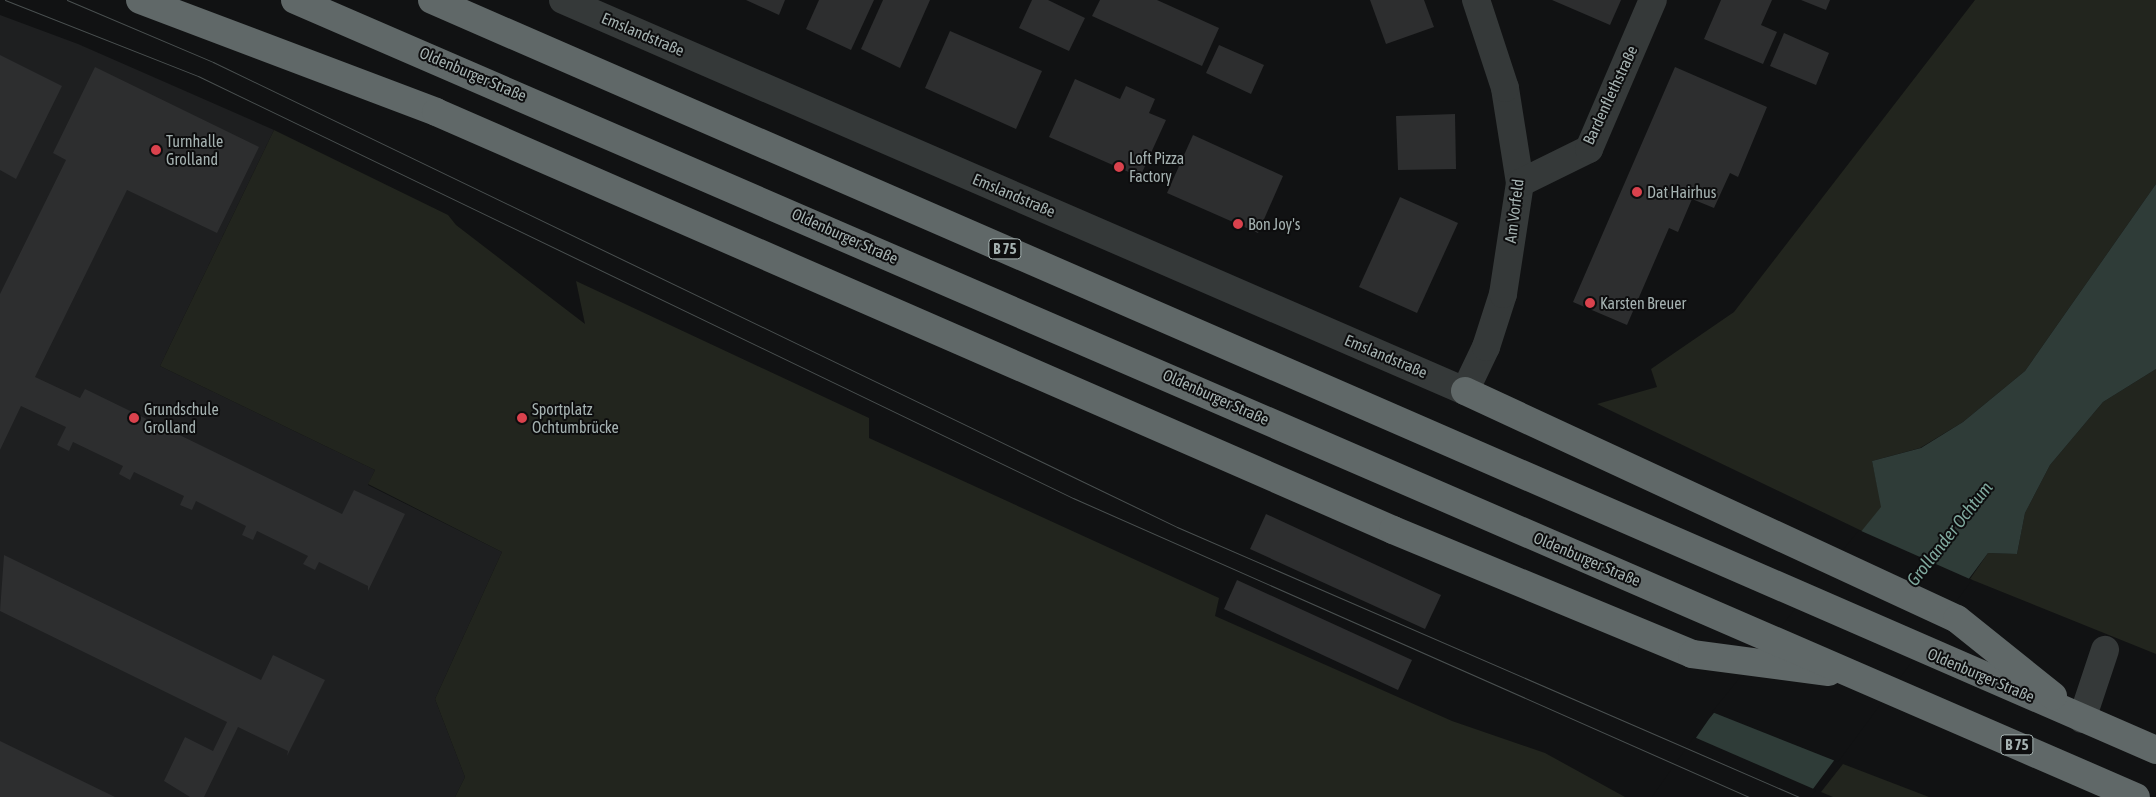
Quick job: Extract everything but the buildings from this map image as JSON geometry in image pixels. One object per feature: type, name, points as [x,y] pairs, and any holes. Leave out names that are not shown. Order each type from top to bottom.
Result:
[{"type":"highway","points":[[140,0],[436,112],[1538,592],[1692,654],[1742,662],[1856,674]]},
{"type":"highway","name":"Oldenburger Straße","points":[[295,0],[356,23],[2136,797]]},
{"type":"highway","name":"Oldenburger Straße","points":[[432,0],[2156,750]]},
{"type":"highway","points":[[1465,391],[1956,619],[2082,719]]},
{"type":"street","name":"Emslandstraße","points":[[564,0],[1465,391]]},
{"type":"street","name":"Am Vorfeld","points":[[1465,391],[1486,347],[1503,294],[1520,183],[1505,88],[1476,0]]},
{"type":"street","name":"Bardenflethstraße","points":[[1520,183],[1589,149],[1653,0]]},
{"type":"street","points":[[2082,719],[2105,650]]},
{"type":"shaded area","points":[[1975,0],[2156,0],[2156,184],[2025,371],[1963,422],[1920,448],[1872,461],[1882,507],[1862,531],[1597,404],[1657,387],[1651,369],[1734,312]]},
{"type":"shaded area","name":"Grundschule Grolland","points":[[0,15],[78,44],[274,130],[160,366],[375,470],[368,485],[502,552],[435,699],[465,777],[455,797],[0,797]]},
{"type":"shaded area","name":"Sportplatz Ochtumbrücke","points":[[274,130],[448,215],[456,225],[585,324],[576,281],[869,418],[869,438],[1219,598],[1215,616],[1452,721],[1545,753],[1625,797],[455,797],[465,777],[435,699],[502,552],[368,484],[375,470],[160,366]]},
{"type":"shaded area","points":[[2156,369],[2156,654],[1970,579],[1988,553],[2017,554],[2025,513],[2050,465],[2103,402]]},
{"type":"shaded area","points":[[1843,764],[1929,797],[1833,797],[1821,792]]},
{"type":"water","name":"Grollander Ochtum","points":[[2156,184],[2156,369],[2103,402],[2050,465],[2025,513],[2017,554],[1988,553],[1807,797],[1655,797],[1709,719],[1881,507],[1872,461],[1921,448],[1963,422],[2025,371]]},
{"type":"pier","points":[[1859,530],[1972,580],[1838,762],[1712,712]]},
{"type":"pier","points":[[1694,737],[1816,790],[1810,797],[1652,797]]},
{"type":"tram line","points":[[5,0],[198,76],[1073,498],[1749,797]]},
{"type":"tram line","points":[[67,0],[213,62],[1177,527],[1799,797]]},
{"type":"place","name":"Turnhalle Grolland","points":[[156,150]]},
{"type":"place","name":"Loft Pizza Factory","points":[[1119,167]]},
{"type":"place","name":"Dat Hairhus","points":[[1637,192]]},
{"type":"place","name":"Bon Joy's","points":[[1238,224]]},
{"type":"place","name":"Karsten Breuer","points":[[1590,303]]},
{"type":"place","name":"Grundschule Grolland","points":[[134,418]]},
{"type":"place","name":"Sportplatz Ochtumbrücke","points":[[522,418]]}]
